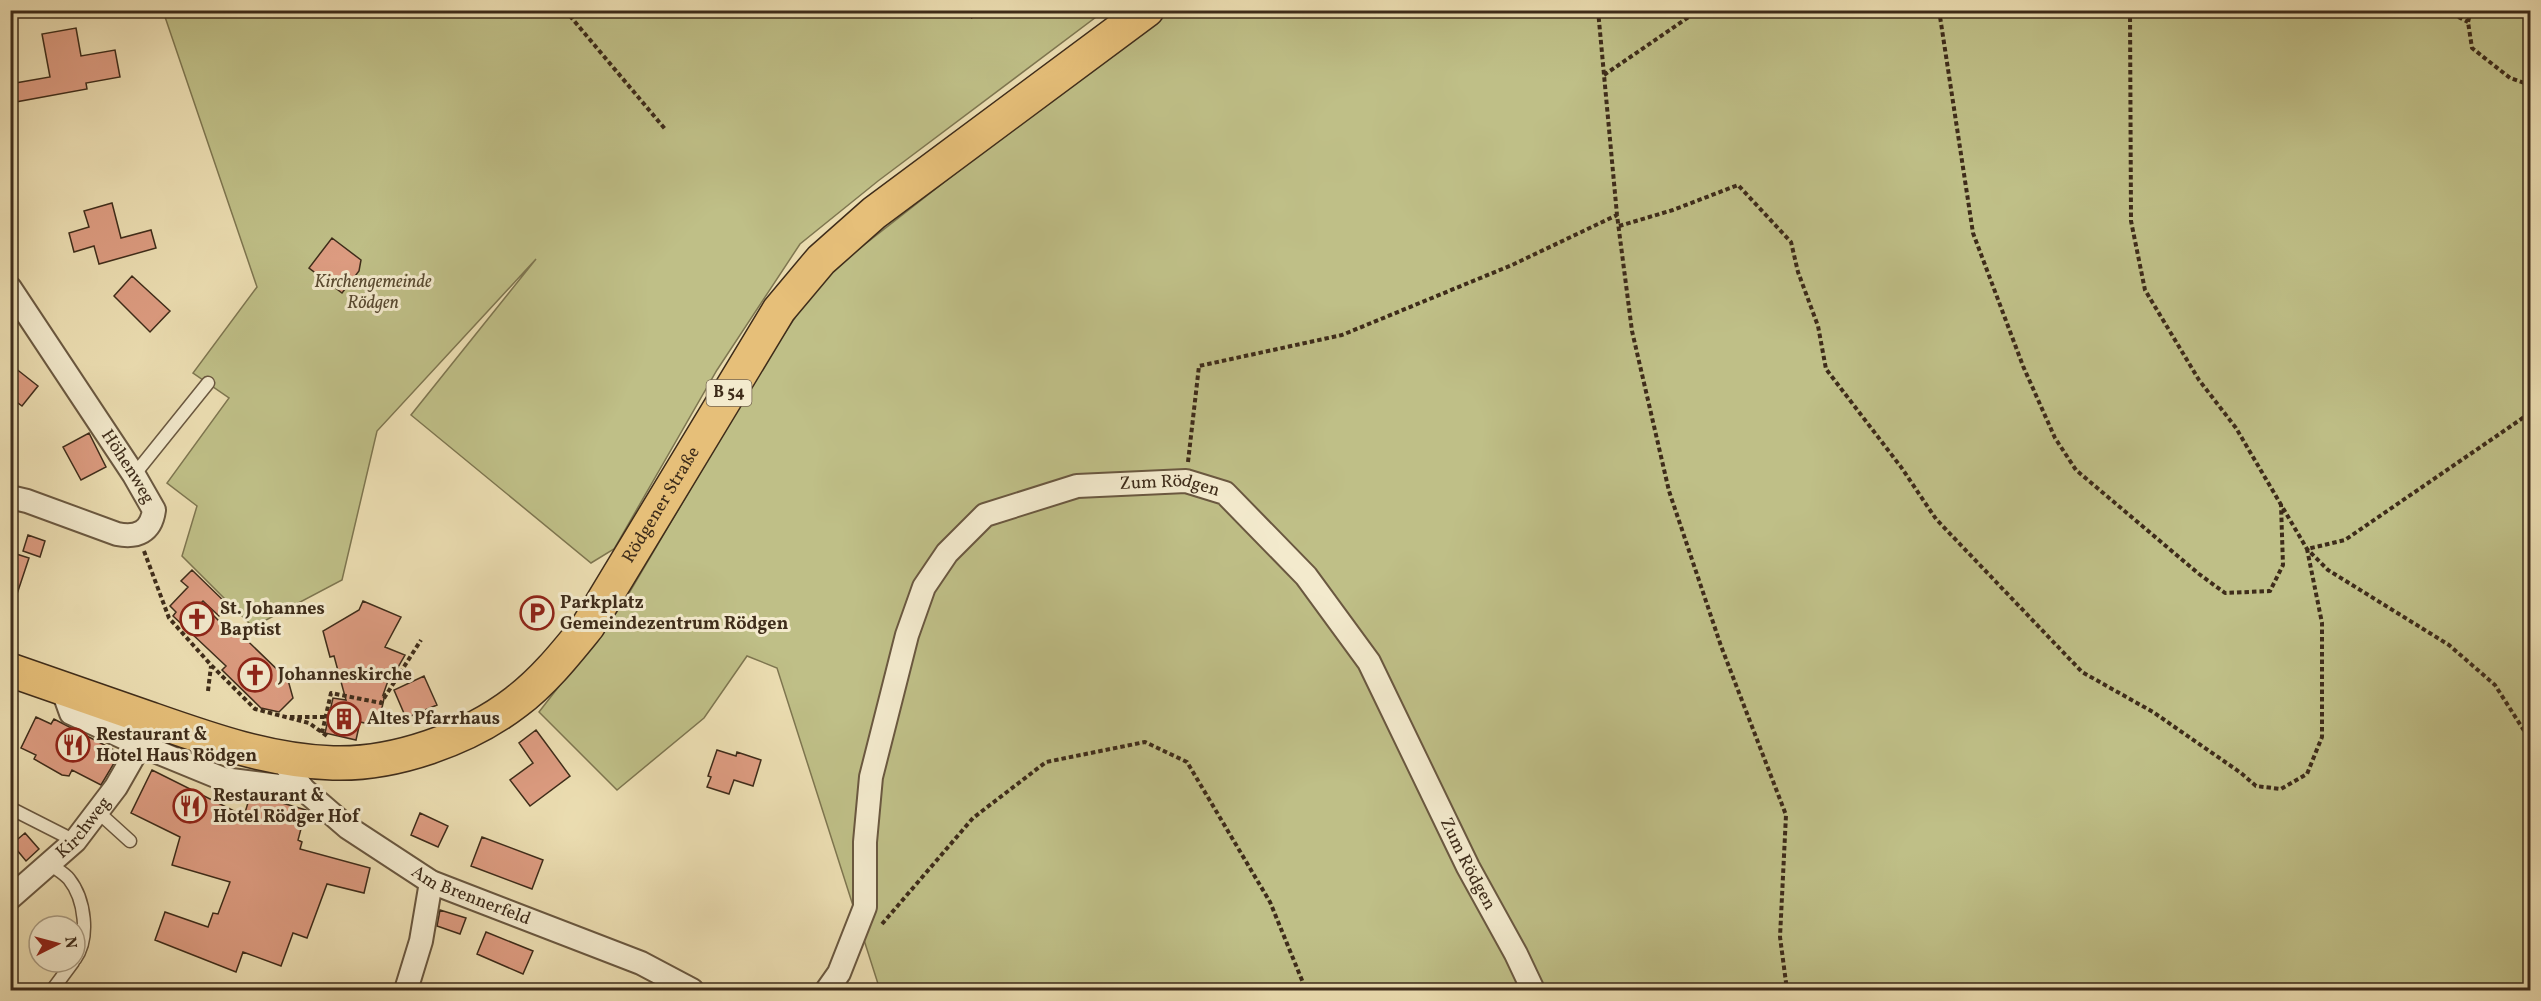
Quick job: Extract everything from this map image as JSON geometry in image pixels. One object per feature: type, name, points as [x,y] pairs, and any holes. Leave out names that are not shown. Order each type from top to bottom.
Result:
[{"type":"main road","name":"Rödgener Straße","points":[[10,670],[219,743],[280,758],[346,763],[423,750],[488,721],[517,702],[549,673],[588,626],[779,310],[821,260],[874,213],[1147,10]]},
{"type":"street","name":"Höhenweg","points":[[10,288],[134,475],[153,510],[149,526],[139,535],[129,536],[117,534],[10,497]]},
{"type":"street","name":"Zum Rödgen","points":[[838,985],[865,907],[865,842],[871,777],[907,635],[924,586],[947,552],[985,515],[1077,486],[1186,481],[1225,493],[1306,576],[1369,662],[1468,867],[1533,990]]},
{"type":"street","points":[[62,688],[71,712],[140,745],[223,779],[303,789]]},
{"type":"street","name":"Kirchweg","points":[[10,898],[75,840],[98,812],[140,745]]},
{"type":"street","name":"Am Brennerfeld","points":[[280,758],[303,789],[347,827],[431,882],[641,963],[692,990]]},
{"type":"street","points":[[405,990],[421,940],[431,882]]},
{"type":"lane","points":[[134,475],[208,383]]},
{"type":"lane","points":[[10,808],[75,840]]},
{"type":"lane","points":[[98,812],[130,841]]},
{"type":"lane","points":[[50,864],[68,878],[78,895],[83,914]]},
{"type":"lane","points":[[54,989],[65,974]]},
{"type":"path","points":[[565,10],[665,129]]},
{"type":"path","points":[[969,10],[973,18]]},
{"type":"path","points":[[1598,10],[1617,215],[1632,331],[1669,491],[1721,646],[1786,815],[1780,937],[1787,990]]},
{"type":"path","points":[[1605,75],[1699,10]]},
{"type":"path","points":[[1939,10],[1973,233],[2023,366],[2055,438],[2076,470],[2199,574],[2225,593],[2270,591],[2283,565],[2281,504]]},
{"type":"path","points":[[2130,10],[2131,221],[2145,290],[2199,380],[2236,428],[2307,549],[2328,570],[2449,645],[2495,686],[2530,740]]},
{"type":"path","points":[[2445,10],[2468,22]]},
{"type":"path","points":[[2471,10],[2468,22],[2472,48],[2510,78],[2530,85]]},
{"type":"path","points":[[1619,226],[1673,210],[1738,184],[1791,242],[1798,272],[1818,326],[1826,369],[1901,467],[1935,519],[2082,672],[2153,712],[2241,772],[2256,786],[2281,789],[2307,774],[2322,737],[2322,623],[2307,549]]},
{"type":"path","points":[[1186,481],[1199,366],[1342,335],[1512,265],[1617,215]]},
{"type":"path","points":[[2307,549],[2345,540],[2530,412]]},
{"type":"path","points":[[139,535],[169,618],[211,665],[255,709],[309,723]]},
{"type":"path","points":[[322,733],[331,693],[381,703],[421,640]]},
{"type":"path","points":[[208,691],[211,665]]},
{"type":"path","points":[[281,717],[326,717]]},
{"type":"path","points":[[876,930],[973,818],[1046,762],[1145,742],[1187,762],[1270,902],[1306,990]]},
{"type":"path","points":[[2529,990],[2530,979]]},
{"type":"green space","name":"Kirchengemeinde Rödgen","points":[[163,11],[1104,11],[878,181],[800,244],[717,370],[614,549],[591,563],[411,415],[536,259],[377,431],[342,580],[253,627],[182,556],[197,506],[167,483],[229,398],[193,373],[257,287]]},
{"type":"green space","points":[[1173,11],[2530,11],[2530,990],[880,990],[777,668],[747,656],[704,718],[617,790],[539,712],[622,605],[763,366],[800,310],[837,266],[1091,67]]},
{"type":"building","points":[[76,28],[81,56],[115,50],[120,77],[86,83],[87,89],[10,103],[10,84],[50,77],[42,34]]},
{"type":"building","points":[[112,203],[121,238],[151,230],[156,248],[99,264],[94,246],[74,252],[69,233],[89,227],[84,211]]},
{"type":"building","points":[[332,238],[361,260],[359,271],[342,293],[309,268]]},
{"type":"building","points":[[132,276],[170,311],[150,332],[114,296]]},
{"type":"building","points":[[10,364],[38,386],[22,406],[10,397]]},
{"type":"building","points":[[89,433],[106,467],[81,480],[63,447]]},
{"type":"building","points":[[28,535],[45,541],[40,557],[23,551]]},
{"type":"building","points":[[10,552],[29,558],[13,606],[10,605]]},
{"type":"building","points":[[192,570],[228,605],[219,616],[203,601],[201,603],[224,626],[228,622],[288,680],[293,698],[279,712],[261,708],[222,670],[226,666],[173,616],[176,612],[170,606],[188,587],[181,581]]},
{"type":"building","points":[[363,601],[401,617],[385,647],[405,655],[390,681],[389,678],[383,695],[385,694],[378,726],[360,722],[356,740],[325,733],[333,698],[346,700],[334,656],[330,657],[323,631],[359,610]]},
{"type":"building","points":[[424,676],[437,705],[406,718],[394,690]]},
{"type":"building","name":"Restaurant & Hotel Haus Rödgen","points":[[36,717],[51,724],[54,719],[120,753],[101,785],[72,770],[69,776],[62,775],[34,759],[36,755],[21,748]]},
{"type":"building","points":[[536,730],[570,776],[530,806],[510,780],[533,763],[519,743]]},
{"type":"building","points":[[717,750],[736,756],[737,752],[761,760],[753,786],[734,780],[729,794],[707,787],[711,777],[708,776]]},
{"type":"building","points":[[152,770],[244,816],[250,796],[278,800],[306,810],[298,840],[302,842],[300,849],[370,868],[364,893],[327,884],[307,938],[293,933],[281,966],[243,952],[236,972],[155,940],[165,912],[208,927],[213,913],[218,914],[230,882],[172,865],[180,837],[131,813]]},
{"type":"building","points":[[420,813],[448,826],[438,847],[411,835]]},
{"type":"building","points":[[25,833],[39,849],[26,861],[12,844]]},
{"type":"building","points":[[482,837],[543,860],[532,889],[471,866]]},
{"type":"building","points":[[440,910],[466,918],[460,934],[437,926]]},
{"type":"building","points":[[486,932],[533,951],[523,974],[477,954]]},
{"type":"place","name":"Parkplatz Gemeindezentrum Rödgen","points":[[537,613]]},
{"type":"place","name":"St. Johannes Baptist","points":[[197,619]]},
{"type":"place","name":"Johanneskirche","points":[[255,675]]},
{"type":"place","name":"Altes Pfarrhaus","points":[[344,719]]},
{"type":"place","name":"Restaurant & Hotel Haus Rödgen","points":[[73,745]]},
{"type":"place","name":"Restaurant & Hotel Rödger Hof","points":[[190,806]]}]
